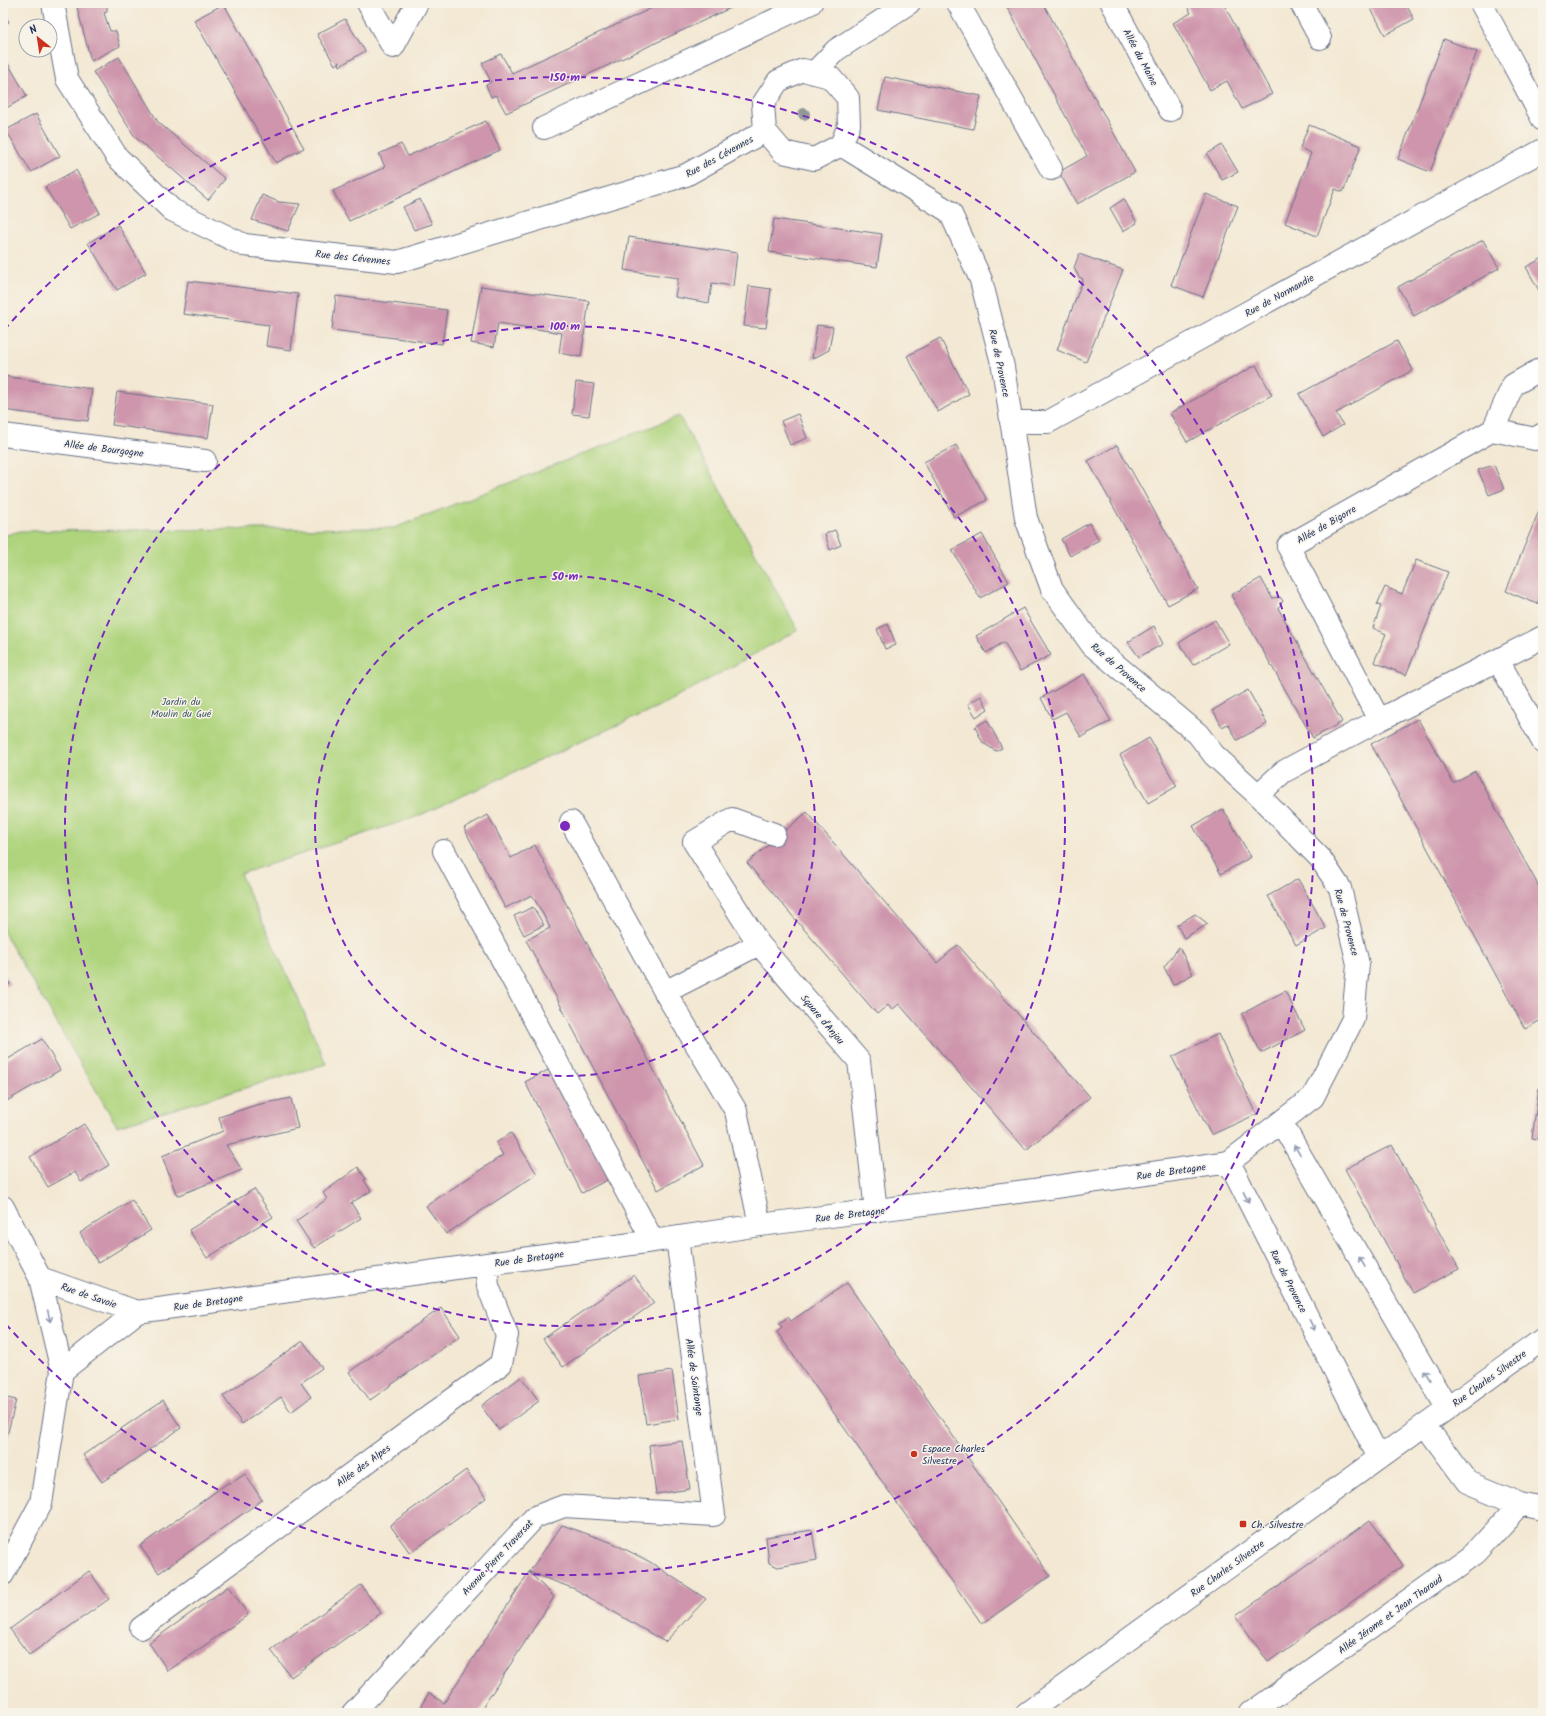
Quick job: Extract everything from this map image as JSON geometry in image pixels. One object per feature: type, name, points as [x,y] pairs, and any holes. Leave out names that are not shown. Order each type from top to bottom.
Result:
[{"type":"street","name":"Rue des Cévennes","points":[[53,3],[67,79],[117,157],[172,210],[244,245],[397,262],[686,176],[765,131]]},
{"type":"street","points":[[368,3],[393,48],[417,3]]},
{"type":"street","points":[[544,128],[811,3]]},
{"type":"street","points":[[958,3],[1051,169]]},
{"type":"street","name":"Allée du Maine","points":[[1112,3],[1170,110]]},
{"type":"street","points":[[1301,3],[1320,38]]},
{"type":"street","points":[[1481,3],[1543,120]]},
{"type":"street","points":[[814,73],[836,50],[897,6]]},
{"type":"street","points":[[803,70],[814,73],[830,77],[848,98],[849,125],[841,145],[814,159],[783,152],[765,131],[763,104],[778,81],[803,70]]},
{"type":"street","name":"Rue de Provence","points":[[841,145],[950,212],[980,280],[1003,367],[1026,518],[1052,589],[1092,645],[1198,734],[1214,755],[1258,795],[1320,858],[1340,888],[1358,964],[1353,1019],[1313,1097],[1229,1162],[1379,1458]]},
{"type":"street","name":"Rue de Normandie","points":[[1011,422],[1048,422],[1543,150]]},
{"type":"street","points":[[1543,368],[1513,385],[1493,430],[1535,439],[1543,434]]},
{"type":"street","name":"Allée de Bigorre","points":[[1379,720],[1288,546],[1493,430]]},
{"type":"street","name":"Allée de Bourgogne","points":[[3,435],[205,461]]},
{"type":"street","points":[[1258,795],[1283,772],[1379,720],[1543,637]]},
{"type":"street","points":[[1498,660],[1543,742]]},
{"type":"street","name":"Square d'Anjou","points":[[774,834],[732,819],[694,842],[759,944],[859,1061],[876,1211]]},
{"type":"street","points":[[571,822],[665,992],[736,1111],[760,1225]]},
{"type":"street","points":[[444,851],[653,1241]]},
{"type":"street","points":[[665,992],[759,944]]},
{"type":"street","points":[[1281,1122],[1447,1408]]},
{"type":"street","name":"Rue de Bretagne","points":[[137,1312],[677,1238],[760,1225],[876,1211],[1229,1162]]},
{"type":"street","points":[[3,1207],[40,1278],[62,1371],[41,1503],[3,1574]]},
{"type":"street","name":"Allée de Saintonge","points":[[677,1238],[714,1515]]},
{"type":"street","name":"Allée des Alpes","points":[[141,1628],[501,1364],[507,1335],[488,1286],[486,1264]]},
{"type":"street","name":"Rue de Savoie","points":[[40,1278],[137,1312]]},
{"type":"street","points":[[62,1371],[137,1312]]},
{"type":"street","name":"Rue Charles Silvestre","points":[[1027,1713],[1543,1339]]},
{"type":"street","points":[[1425,1425],[1467,1482],[1520,1504],[1543,1509]]},
{"type":"street","name":"Allée Jérome et Jean Tharaud","points":[[1251,1713],[1475,1553],[1520,1504]]},
{"type":"street","name":"Avenue Pierre Traversat","points":[[353,1713],[535,1517],[564,1506],[714,1515]]},
{"type":"green space","name":"Jardin du Moulin du Gué","points":[[679,416],[798,630],[668,702],[416,817],[240,874],[297,996],[326,1064],[117,1126],[3,931],[3,536],[20,531],[394,528]]},
{"type":"building","points":[[76,3],[107,3],[107,12],[104,13],[110,31],[116,31],[120,46],[91,61]]},
{"type":"building","points":[[663,3],[741,3],[506,113],[496,95],[491,97],[486,85],[491,82],[482,63],[501,54],[512,73]]},
{"type":"building","points":[[1005,3],[1043,3],[1135,172],[1077,204],[1059,172],[1087,156]]},
{"type":"building","points":[[1185,3],[1223,3],[1272,94],[1242,109],[1227,81],[1210,90],[1173,23],[1191,13]]},
{"type":"building","points":[[1368,3],[1405,3],[1414,19],[1385,35]]},
{"type":"building","points":[[224,4],[304,148],[276,163],[194,20]]},
{"type":"building","points":[[3,11],[9,22],[3,26]]},
{"type":"building","points":[[345,19],[365,51],[340,66],[339,62],[335,65],[317,34]]},
{"type":"building","points":[[1444,39],[1477,52],[1430,172],[1398,159]]},
{"type":"building","points":[[3,55],[27,96],[3,110]]},
{"type":"building","points":[[119,57],[158,122],[225,179],[208,200],[135,137],[93,72]]},
{"type":"building","points":[[885,77],[981,96],[973,129],[878,110]]},
{"type":"building","points":[[36,114],[60,156],[31,172],[6,130]]},
{"type":"building","points":[[486,121],[500,150],[349,221],[333,191],[385,167],[379,154],[401,144],[408,156]]},
{"type":"building","points":[[1309,125],[1361,146],[1343,192],[1335,189],[1317,236],[1285,223],[1311,153],[1300,148]]},
{"type":"building","points":[[1222,145],[1238,172],[1222,180],[1207,154]]},
{"type":"building","points":[[76,170],[100,213],[70,229],[45,187]]},
{"type":"building","points":[[1206,194],[1238,206],[1203,297],[1171,285]]},
{"type":"building","points":[[262,195],[279,202],[300,204],[288,231],[252,220]]},
{"type":"building","points":[[420,199],[432,224],[414,230],[403,207]]},
{"type":"building","points":[[1124,199],[1137,223],[1123,231],[1110,208]]},
{"type":"building","points":[[774,219],[882,234],[877,267],[769,252]]},
{"type":"building","points":[[118,225],[146,273],[117,290],[88,243]]},
{"type":"building","points":[[629,237],[737,253],[733,286],[712,283],[709,303],[675,297],[678,278],[624,270]]},
{"type":"building","points":[[1483,240],[1499,268],[1414,316],[1398,287]]},
{"type":"building","points":[[1079,254],[1123,270],[1086,362],[1057,350],[1083,279],[1079,277],[1074,268]]},
{"type":"building","points":[[1543,258],[1543,298],[1526,267]]},
{"type":"building","points":[[188,281],[298,294],[291,350],[266,346],[269,325],[183,314]]},
{"type":"building","points":[[481,286],[589,301],[581,357],[559,353],[562,333],[498,323],[494,347],[471,343]]},
{"type":"building","points":[[749,286],[771,289],[766,328],[744,326]]},
{"type":"building","points":[[336,296],[447,310],[442,344],[332,330]]},
{"type":"building","points":[[817,325],[833,327],[829,350],[812,359]]},
{"type":"building","points":[[940,338],[969,394],[938,412],[907,356]]},
{"type":"building","points":[[1397,341],[1413,370],[1336,413],[1343,425],[1323,437],[1299,394]]},
{"type":"building","points":[[1256,365],[1272,395],[1187,442],[1170,413]]},
{"type":"building","points":[[3,376],[92,389],[88,421],[3,410]]},
{"type":"building","points":[[576,382],[594,384],[589,416],[572,414]]},
{"type":"building","points":[[117,392],[213,404],[208,438],[112,425]]},
{"type":"building","points":[[798,414],[807,438],[790,445],[781,421]]},
{"type":"building","points":[[956,445],[987,500],[954,517],[924,462]]},
{"type":"building","points":[[1117,445],[1198,589],[1168,605],[1088,461]]},
{"type":"building","points":[[1494,465],[1504,489],[1489,495],[1478,470]]},
{"type":"building","points":[[1543,501],[1543,589],[1537,604],[1506,591]]},
{"type":"building","points":[[1089,523],[1099,540],[1070,556],[1061,539]]},
{"type":"building","points":[[835,530],[841,545],[830,550],[825,534]]},
{"type":"building","points":[[982,534],[1009,582],[980,598],[952,550]]},
{"type":"building","points":[[1416,560],[1448,572],[1406,675],[1374,662],[1386,634],[1373,628],[1381,606],[1377,605],[1385,587],[1402,594]]},
{"type":"building","points":[[1261,578],[1272,598],[1280,597],[1283,601],[1278,608],[1342,722],[1313,738],[1231,595]]},
{"type":"building","points":[[1023,608],[1051,655],[1020,671],[1004,642],[986,653],[976,636]]},
{"type":"building","points":[[1215,620],[1229,644],[1193,665],[1179,643]]},
{"type":"building","points":[[888,624],[896,645],[885,649],[877,629]]},
{"type":"building","points":[[1154,626],[1163,644],[1139,657],[1128,642]]},
{"type":"building","points":[[1084,674],[1111,721],[1081,737],[1066,712],[1052,719],[1041,698]]},
{"type":"building","points":[[1248,690],[1267,724],[1237,740],[1228,724],[1222,727],[1213,710]]},
{"type":"building","points":[[981,696],[988,709],[976,717],[968,704]]},
{"type":"building","points":[[1418,719],[1453,783],[1475,771],[1543,894],[1543,1019],[1525,1029],[1371,744]]},
{"type":"building","points":[[987,720],[1002,748],[996,751],[983,743],[975,727]]},
{"type":"building","points":[[1149,738],[1177,786],[1148,803],[1120,755]]},
{"type":"building","points":[[1223,809],[1251,857],[1221,874],[1193,826]]},
{"type":"building","points":[[807,812],[937,963],[958,945],[1090,1097],[1026,1150],[899,1004],[892,1010],[888,1005],[877,1014],[747,863]]},
{"type":"building","points":[[488,815],[511,858],[535,845],[704,1165],[658,1190],[526,940],[550,928],[542,912],[532,895],[505,908],[464,828]]},
{"type":"building","points":[[1298,879],[1326,928],[1296,945],[1268,896]]},
{"type":"building","points":[[533,907],[544,925],[524,935],[514,916]]},
{"type":"building","points":[[1195,914],[1208,924],[1184,938],[1177,925]]},
{"type":"building","points":[[1179,947],[1193,974],[1173,985],[1164,967]]},
{"type":"building","points":[[3,972],[10,984],[3,988]]},
{"type":"building","points":[[1285,991],[1305,1030],[1261,1053],[1242,1014]]},
{"type":"building","points":[[1218,1034],[1257,1114],[1211,1135],[1172,1057]]},
{"type":"building","points":[[42,1039],[60,1070],[5,1102],[3,1099],[3,1062]]},
{"type":"building","points":[[550,1069],[609,1179],[582,1193],[525,1082]]},
{"type":"building","points":[[1539,1088],[1543,1088],[1543,1140],[1532,1138]]},
{"type":"building","points":[[291,1098],[298,1128],[226,1145],[242,1170],[177,1196],[162,1156],[223,1131],[219,1117],[256,1105]]},
{"type":"building","points":[[84,1124],[109,1165],[81,1182],[75,1172],[48,1187],[30,1157]]},
{"type":"building","points":[[511,1133],[537,1174],[446,1234],[426,1206],[503,1155],[496,1143]]},
{"type":"building","points":[[1392,1145],[1459,1269],[1413,1293],[1345,1169]]},
{"type":"building","points":[[358,1167],[366,1179],[364,1180],[371,1191],[351,1203],[361,1218],[314,1248],[296,1221],[327,1199],[323,1193]]},
{"type":"building","points":[[254,1189],[273,1217],[207,1258],[189,1230]]},
{"type":"building","points":[[132,1200],[151,1230],[98,1263],[80,1233]]},
{"type":"building","points":[[634,1275],[654,1303],[563,1367],[543,1339]]},
{"type":"building","name":"Espace Charles Silvestre","points":[[847,1283],[1050,1576],[982,1624],[777,1332],[782,1328],[779,1323],[788,1317],[791,1321]]},
{"type":"building","points":[[441,1308],[460,1336],[370,1400],[349,1372]]},
{"type":"building","points":[[303,1341],[322,1368],[301,1383],[311,1397],[291,1412],[281,1397],[242,1424],[223,1396]]},
{"type":"building","points":[[672,1371],[679,1419],[646,1424],[639,1376]]},
{"type":"building","points":[[521,1377],[539,1401],[499,1430],[481,1406]]},
{"type":"building","points":[[3,1397],[16,1400],[4,1448],[3,1448]]},
{"type":"building","points":[[163,1400],[181,1428],[102,1482],[83,1455]]},
{"type":"building","points":[[682,1441],[690,1489],[656,1494],[649,1445]]},
{"type":"building","points":[[466,1470],[486,1498],[410,1553],[390,1525]]},
{"type":"building","points":[[245,1474],[262,1500],[159,1573],[140,1546],[229,1482],[230,1484]]},
{"type":"building","points":[[1370,1520],[1403,1565],[1268,1662],[1236,1616]]},
{"type":"building","points":[[562,1525],[613,1543],[650,1562],[706,1599],[665,1642],[575,1589],[529,1572]]},
{"type":"building","points":[[812,1530],[817,1560],[778,1567],[769,1563],[766,1537]]},
{"type":"building","points":[[89,1571],[109,1599],[29,1655],[10,1629]]},
{"type":"building","points":[[529,1572],[554,1597],[479,1713],[460,1713],[457,1711],[456,1713],[416,1713],[429,1693],[444,1703]]},
{"type":"building","points":[[361,1585],[381,1613],[291,1677],[271,1650]]},
{"type":"building","points":[[229,1586],[248,1615],[168,1671],[149,1643]]},
{"type":"place","name":"Espace Charles Silvestre","points":[[914,1454]]},
{"type":"place","name":"Ch. Silvestre","points":[[1243,1524]]}]
